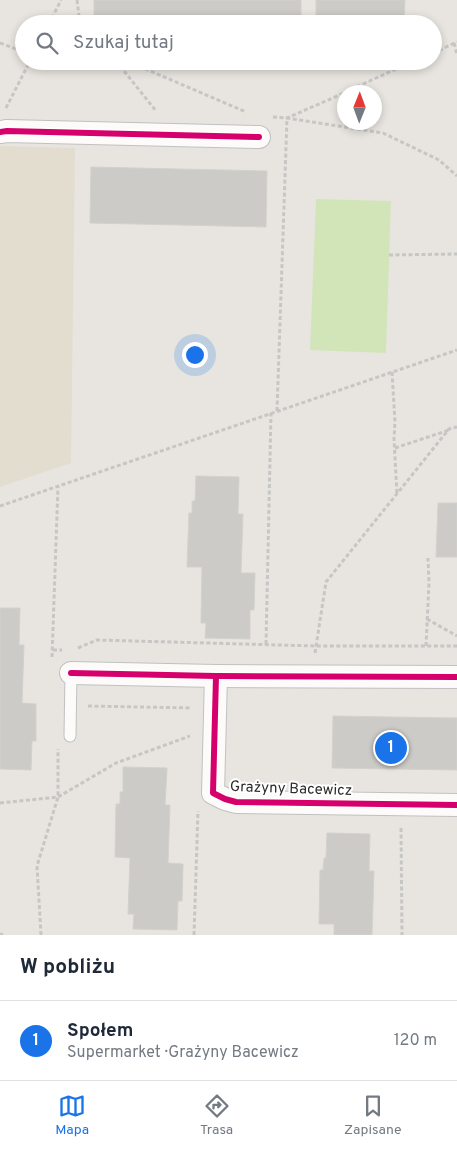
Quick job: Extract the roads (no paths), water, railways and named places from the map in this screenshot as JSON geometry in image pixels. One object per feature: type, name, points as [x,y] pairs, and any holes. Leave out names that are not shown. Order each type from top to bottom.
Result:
[{"type":"street","points":[[1,132],[262,127]]},
{"type":"street","points":[[62,669],[216,676],[457,677]]},
{"type":"street","name":"Grażyny Bacewicz","points":[[216,676],[213,793],[236,802],[457,805]]},
{"type":"lane","points":[[62,669],[70,706],[70,736]]},
{"type":"place","name":"Społem","points":[[391,748]]}]
